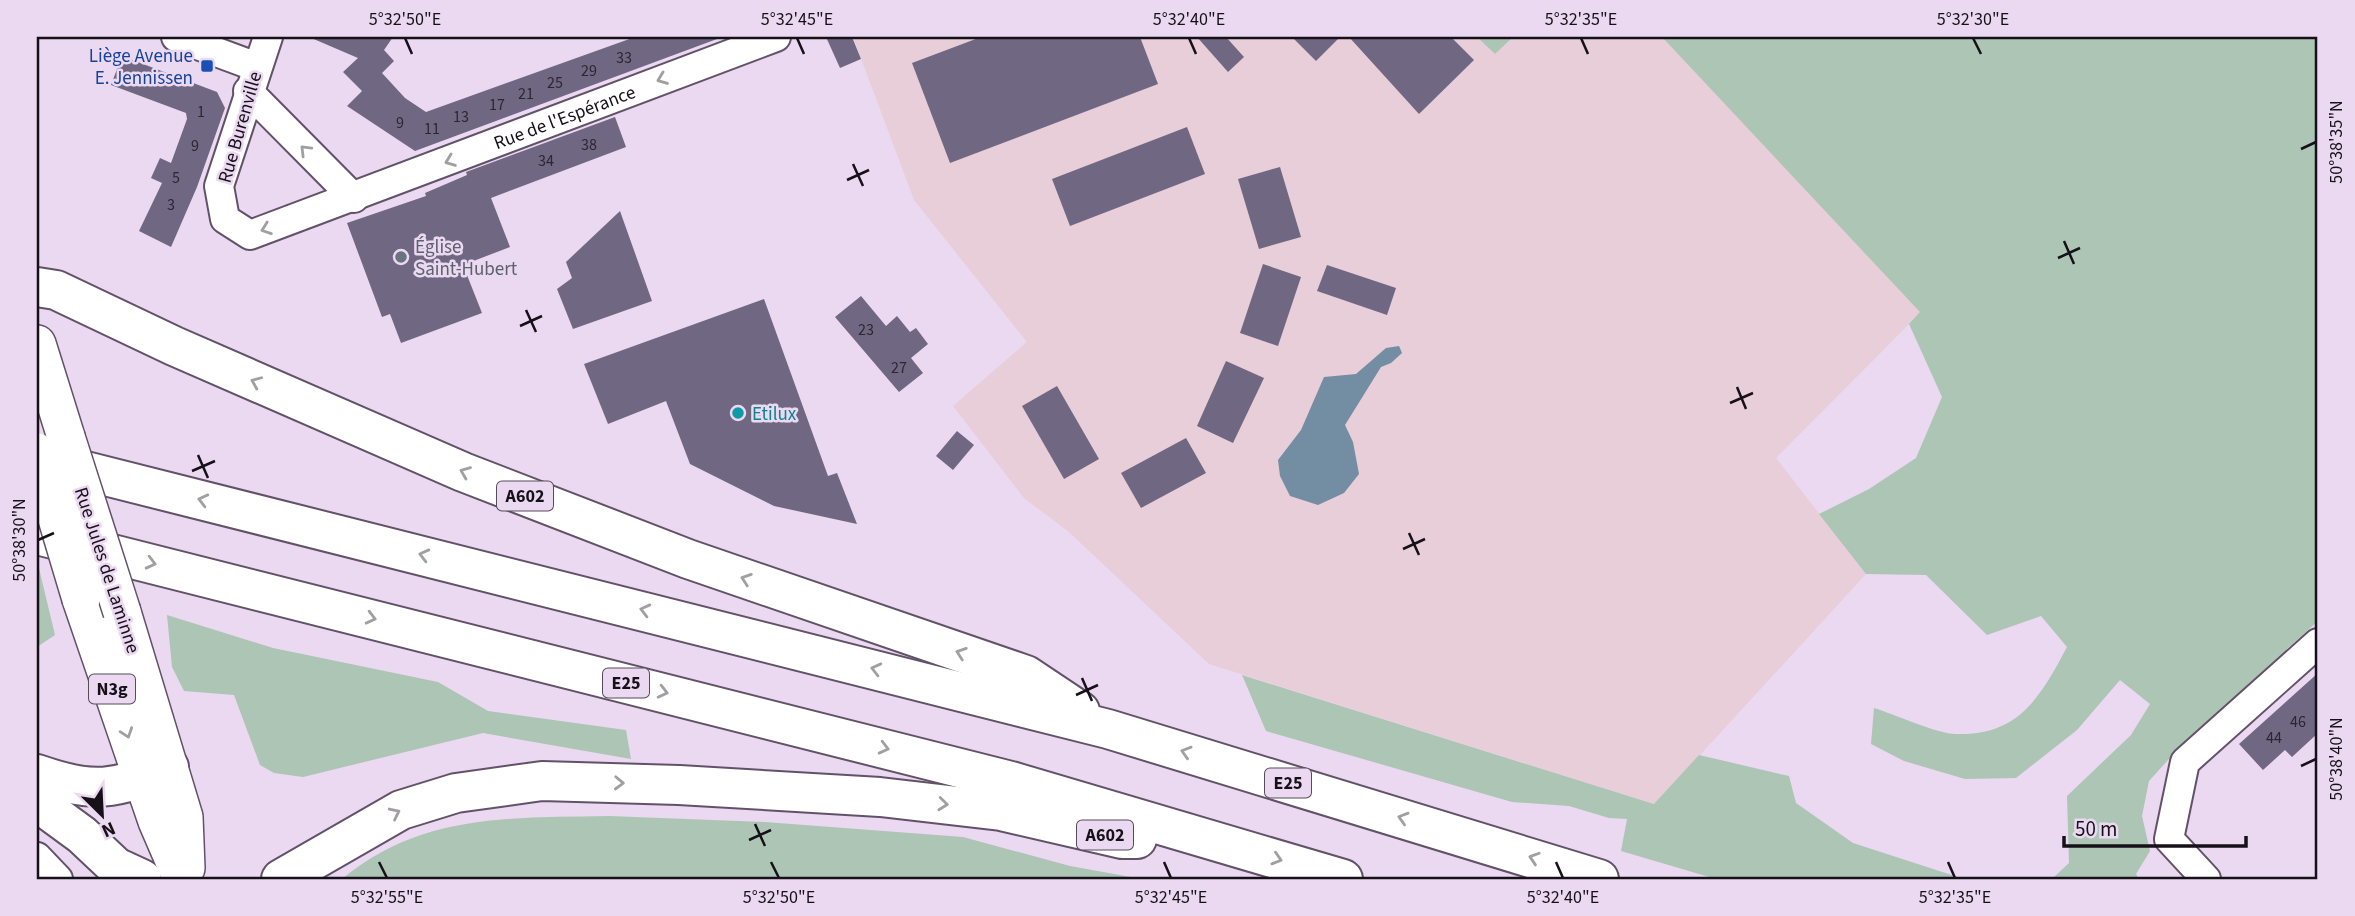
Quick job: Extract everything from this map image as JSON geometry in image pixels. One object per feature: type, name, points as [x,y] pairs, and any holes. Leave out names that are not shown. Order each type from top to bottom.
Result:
[{"type":"highway","name":"A602","points":[[37,287],[56,290],[174,346],[463,472],[688,559],[1026,675],[1108,729]]},
{"type":"highway","name":"E25","points":[[46,449],[1108,729],[1599,879]]},
{"type":"highway","name":"E25","points":[[37,535],[1010,781],[1343,879]]},
{"type":"highway","points":[[37,774],[84,788],[115,787],[155,772]]},
{"type":"highway","name":"A602","points":[[281,879],[401,810],[456,793],[542,781],[679,785],[880,797],[1001,811],[1122,839],[1212,839]]},
{"type":"highway","points":[[37,802],[82,835],[116,867],[142,879]]},
{"type":"highway","name":"A602","points":[[314,879],[337,849]]},
{"type":"main road","name":"Rue Jules de Laminne","points":[[37,344],[46,449],[81,599],[155,772],[170,819],[184,879]]},
{"type":"main road","name":"Rue Jules de Laminne","points":[[46,449],[122,611],[155,772]]},
{"type":"street","points":[[176,37],[252,79],[354,198]]},
{"type":"street","name":"Rue Burenville","points":[[225,219],[219,186],[268,37]]},
{"type":"street","name":"Rue de l'Espérance","points":[[225,219],[250,235],[776,37]]},
{"type":"street","points":[[2206,879],[2169,839],[2185,762],[2318,643]]},
{"type":"street","points":[[37,857],[58,879]]},
{"type":"shaded area","points":[[853,37],[1477,37],[1495,54],[1513,37],[1662,37],[1921,312],[1776,458],[1866,574],[1655,804],[1209,664],[1069,532],[1024,498],[953,406],[1027,342],[914,200]]},
{"type":"green space","points":[[1477,37],[1513,37],[1495,54]]},
{"type":"green space","points":[[1662,37],[2318,37],[2318,621],[2187,739],[2149,781],[2142,816],[2150,851],[2136,874],[2139,879],[2052,879],[2069,863],[2067,796],[2131,735],[2150,704],[2120,680],[2077,730],[2016,778],[1965,779],[1904,761],[1871,744],[1874,708],[1948,733],[1978,733],[1996,728],[2012,720],[2037,697],[2067,647],[2041,616],[1987,635],[1926,575],[1866,574],[1819,514],[1869,489],[1916,458],[1942,397],[1909,324],[1920,312]]},
{"type":"green space","points":[[37,560],[55,635],[37,647]]},
{"type":"green space","points":[[167,615],[273,648],[438,682],[488,711],[626,730],[631,759],[483,733],[303,777],[274,773],[260,765],[234,695],[184,691],[172,667]]},
{"type":"green space","points":[[1242,675],[1654,804],[1699,755],[1789,776],[1796,803],[1853,843],[1964,879],[1716,879],[1621,851],[1627,819],[1609,818],[1569,806],[1512,802],[1266,731]]},
{"type":"green space","points":[[609,816],[765,822],[963,837],[1070,866],[1142,879],[342,879],[372,857],[436,831],[503,819]]},
{"type":"water","points":[[1399,346],[1402,353],[1391,363],[1381,367],[1345,425],[1353,442],[1359,474],[1344,493],[1318,505],[1290,496],[1280,476],[1278,460],[1301,430],[1324,377],[1356,374],[1386,348]]},
{"type":"building","points":[[309,37],[393,37],[384,50],[394,61],[382,73],[405,98],[426,112],[635,37],[717,39],[415,151],[347,106],[362,91],[343,72],[358,58]]},
{"type":"building","points":[[826,37],[852,37],[861,59],[840,68]]},
{"type":"building","points":[[981,37],[1140,37],[1158,84],[950,163],[912,63]]},
{"type":"building","points":[[1197,37],[1226,37],[1244,57],[1228,72]]},
{"type":"building","points":[[1292,37],[1340,37],[1316,61]]},
{"type":"building","points":[[1349,37],[1451,37],[1474,60],[1419,114]]},
{"type":"building","points":[[122,56],[217,92],[225,108],[197,187],[171,247],[139,231],[162,183],[151,178],[160,158],[171,163],[187,119],[186,113],[111,85]]},
{"type":"building","points":[[615,117],[626,147],[491,198],[510,247],[463,265],[482,313],[401,343],[390,314],[382,317],[347,223],[426,196],[425,193],[467,175],[466,172]]},
{"type":"building","points":[[1187,127],[1205,174],[1070,226],[1052,179]]},
{"type":"building","points":[[1280,167],[1301,237],[1259,249],[1238,179]]},
{"type":"building","points":[[620,211],[652,301],[573,329],[557,289],[572,278],[566,262]]},
{"type":"building","points":[[1263,264],[1301,277],[1278,346],[1240,333]]},
{"type":"building","points":[[1327,265],[1396,288],[1387,315],[1317,291]]},
{"type":"building","points":[[861,296],[886,326],[897,316],[910,332],[916,328],[928,344],[911,358],[923,373],[899,392],[835,317]]},
{"type":"building","name":"Etilux","points":[[764,299],[828,476],[837,473],[857,524],[774,506],[690,464],[666,401],[608,424],[584,364]]},
{"type":"building","points":[[1226,361],[1264,378],[1233,443],[1197,426]]},
{"type":"building","points":[[1057,386],[1099,459],[1064,479],[1022,406]]},
{"type":"building","points":[[957,431],[974,445],[953,470],[936,456]]},
{"type":"building","points":[[1186,438],[1206,473],[1141,508],[1121,473]]},
{"type":"building","points":[[2318,673],[2318,733],[2292,757],[2285,750],[2263,770],[2239,744]]},
{"type":"place","name":"Liège Avenue E. Jennissen","points":[[207,66]]},
{"type":"place","name":"Église Saint-Hubert","points":[[401,257]]},
{"type":"place","name":"Etilux","points":[[738,413]]}]
